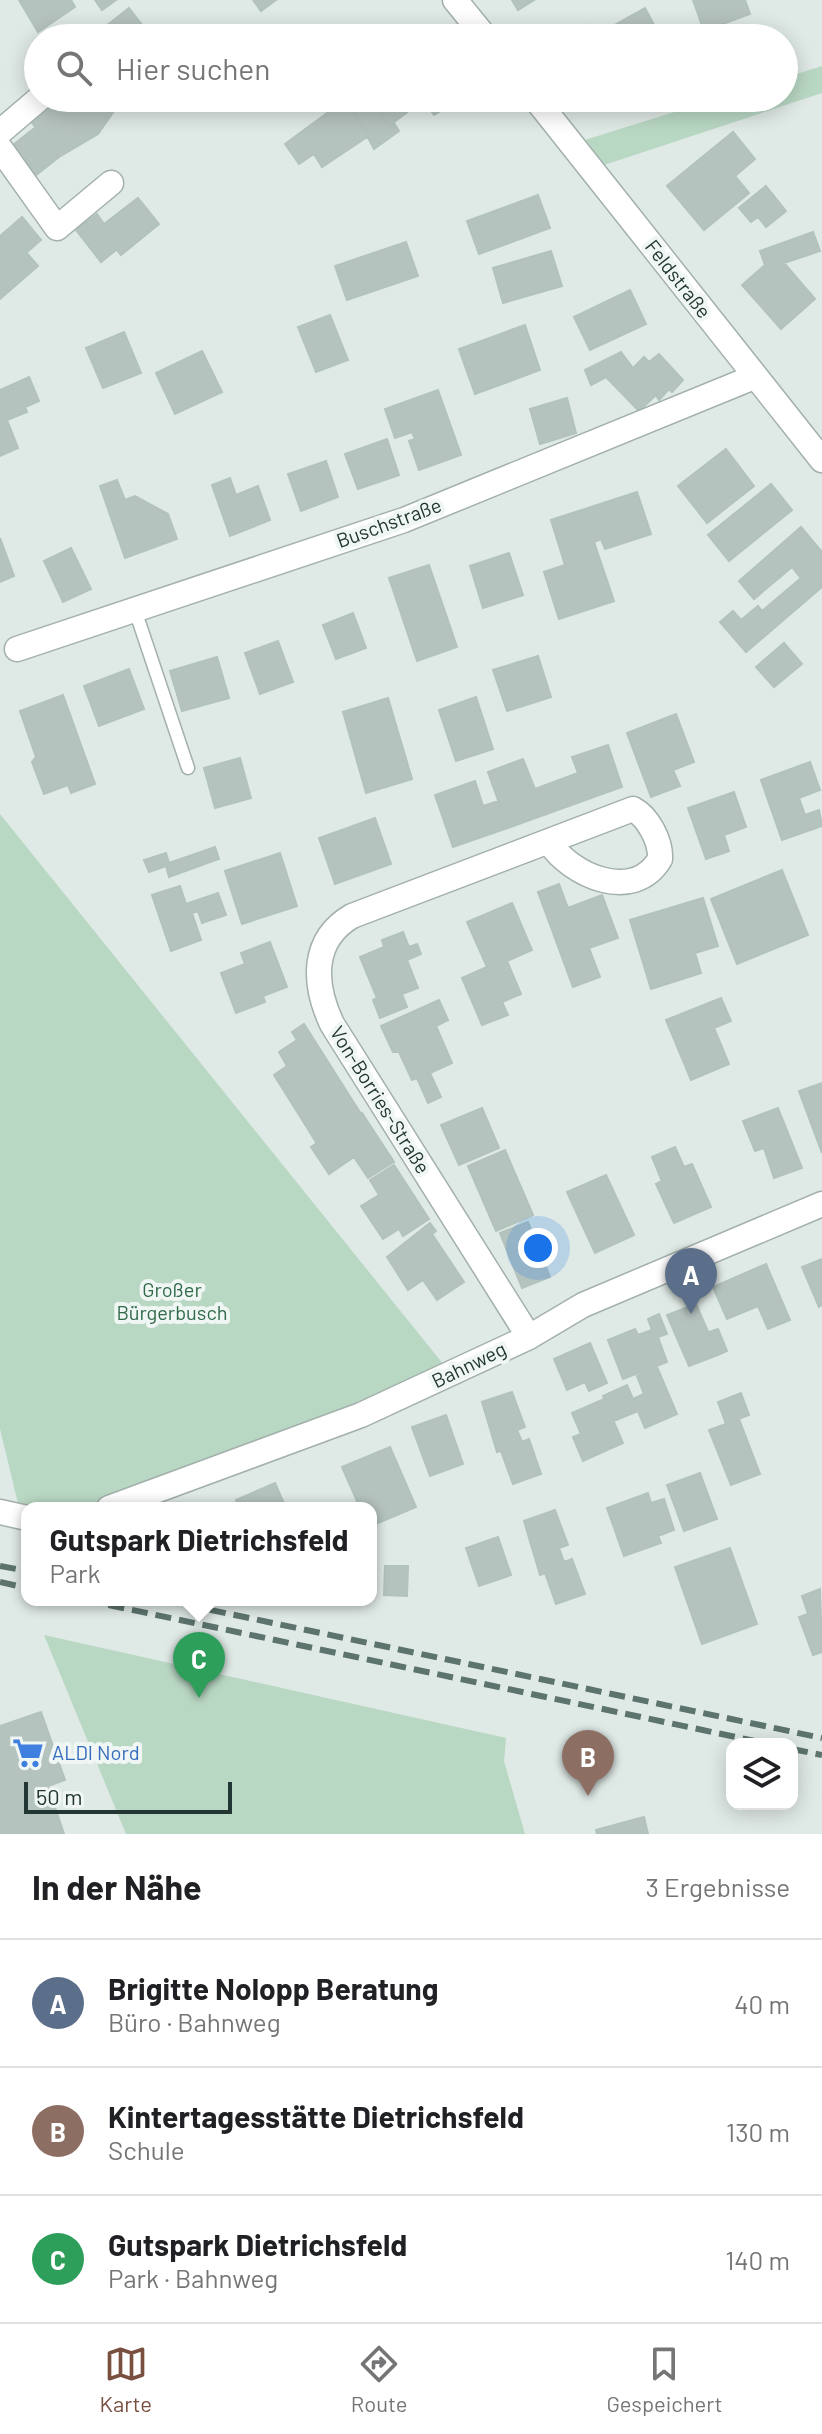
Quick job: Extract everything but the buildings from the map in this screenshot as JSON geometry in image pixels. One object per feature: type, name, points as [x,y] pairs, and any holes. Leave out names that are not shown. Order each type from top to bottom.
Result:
[{"type":"street","points":[[455,0],[475,24]]},
{"type":"street","points":[[0,132],[24,112]]},
{"type":"street","name":"Feldstraße","points":[[546,112],[822,460]]},
{"type":"street","points":[[0,148],[57,228],[111,183]]},
{"type":"street","name":"Buschstraße","points":[[17,649],[404,520],[754,377]]},
{"type":"street","name":"Von-Borries-Straße","points":[[529,1337],[332,1024],[324,1007],[318,966],[320,949],[329,936],[352,916],[549,842]]},
{"type":"street","name":"Bahnweg","points":[[125,1502],[361,1415],[529,1337],[583,1305],[822,1204]]},
{"type":"street","points":[[0,1512],[21,1517]]},
{"type":"lane","points":[[135,610],[188,768]]},
{"type":"green space","points":[[822,66],[822,93],[798,101],[798,74]]},
{"type":"green space","points":[[674,112],[764,112],[592,169],[572,144]]},
{"type":"green space","name":"Großer Bürgerbusch","points":[[0,814],[452,1375],[124,1502],[21,1502],[21,1516],[0,1429]]},
{"type":"green space","points":[[44,1635],[506,1738],[504,1761],[525,1834],[126,1834]]},
{"type":"railway","points":[[0,1566],[21,1570]]},
{"type":"railway","points":[[0,1582],[21,1587]]},
{"type":"railway","points":[[114,1606],[740,1738]]},
{"type":"railway","points":[[192,1606],[822,1738]]},
{"type":"railway","points":[[798,1750],[822,1755]]},
{"type":"place","name":"Brigitte Nolopp Beratung","points":[[691,1314]]},
{"type":"place","name":"Gutspark Dietrichsfeld","points":[[199,1698]]},
{"type":"place","name":"ALDI Nord","points":[[28,1753]]},
{"type":"place","name":"Kintertagesstätte Dietrichsfeld","points":[[588,1796]]}]
